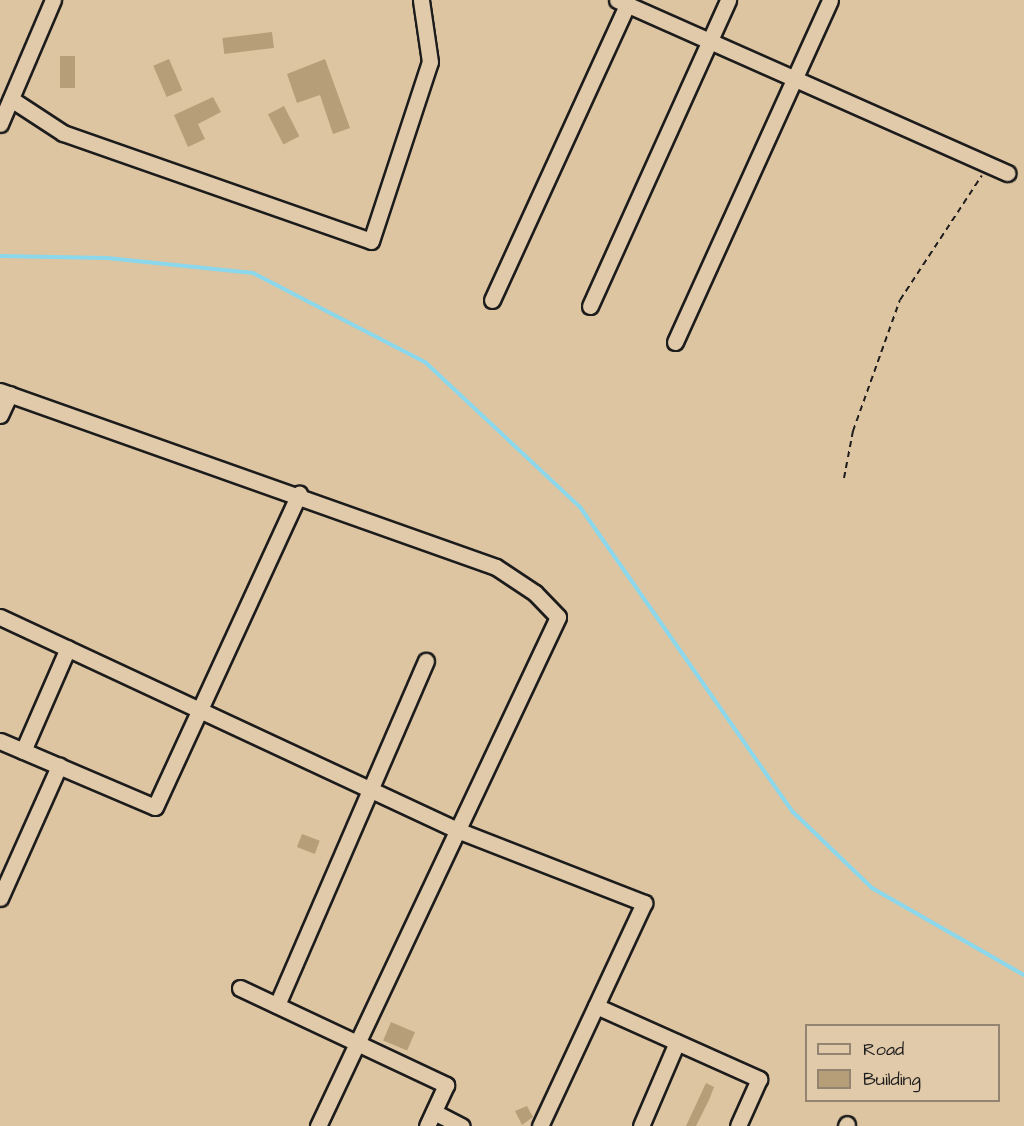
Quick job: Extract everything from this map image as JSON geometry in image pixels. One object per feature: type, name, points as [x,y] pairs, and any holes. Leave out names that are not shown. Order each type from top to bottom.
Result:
[{"type":"street","points":[[0,124],[53,0]]},
{"type":"street","points":[[10,99],[63,133],[371,241],[430,62],[421,0]]},
{"type":"street","points":[[590,306],[728,0]]},
{"type":"street","points":[[675,342],[830,0]]},
{"type":"street","points":[[492,300],[622,2],[1007,173]]},
{"type":"street","points":[[0,415],[5,392],[299,494],[496,567],[536,593],[558,617],[318,1126]]},
{"type":"street","points":[[0,741],[155,807],[299,494]]},
{"type":"street","points":[[0,617],[457,830],[644,903],[540,1126]]},
{"type":"street","points":[[24,751],[68,648]]},
{"type":"street","points":[[277,1005],[368,789],[426,661]]},
{"type":"street","points":[[0,898],[59,766]]},
{"type":"street","points":[[240,988],[446,1085],[430,1119],[462,1126]]},
{"type":"street","points":[[596,1006],[759,1078],[738,1126]]},
{"type":"street","points":[[641,1126],[677,1042]]},
{"type":"path","points":[[844,478],[854,431],[900,300],[988,165]]},
{"type":"building","points":[[272,32],[274,48],[224,54],[222,38]]},
{"type":"building","points":[[60,56],[75,56],[75,88],[60,88]]},
{"type":"building","points":[[169,59],[182,90],[167,97],[153,66]]},
{"type":"building","points":[[325,59],[350,128],[333,134],[320,95],[297,103],[287,74]]},
{"type":"building","points":[[213,97],[221,112],[198,124],[205,139],[188,147],[174,115]]},
{"type":"building","points":[[284,106],[299,136],[283,144],[268,114]]},
{"type":"building","points":[[302,834],[320,841],[315,854],[297,847]]},
{"type":"building","points":[[391,1022],[415,1032],[407,1051],[383,1040]]},
{"type":"building","points":[[706,1083],[714,1087],[709,1100],[696,1126],[686,1126]]},
{"type":"building","points":[[527,1106],[533,1117],[522,1125],[515,1111]]},
{"type":"waterway","points":[[0,256],[107,258],[253,273],[425,362],[580,507],[793,812],[872,888],[1024,975]]}]
